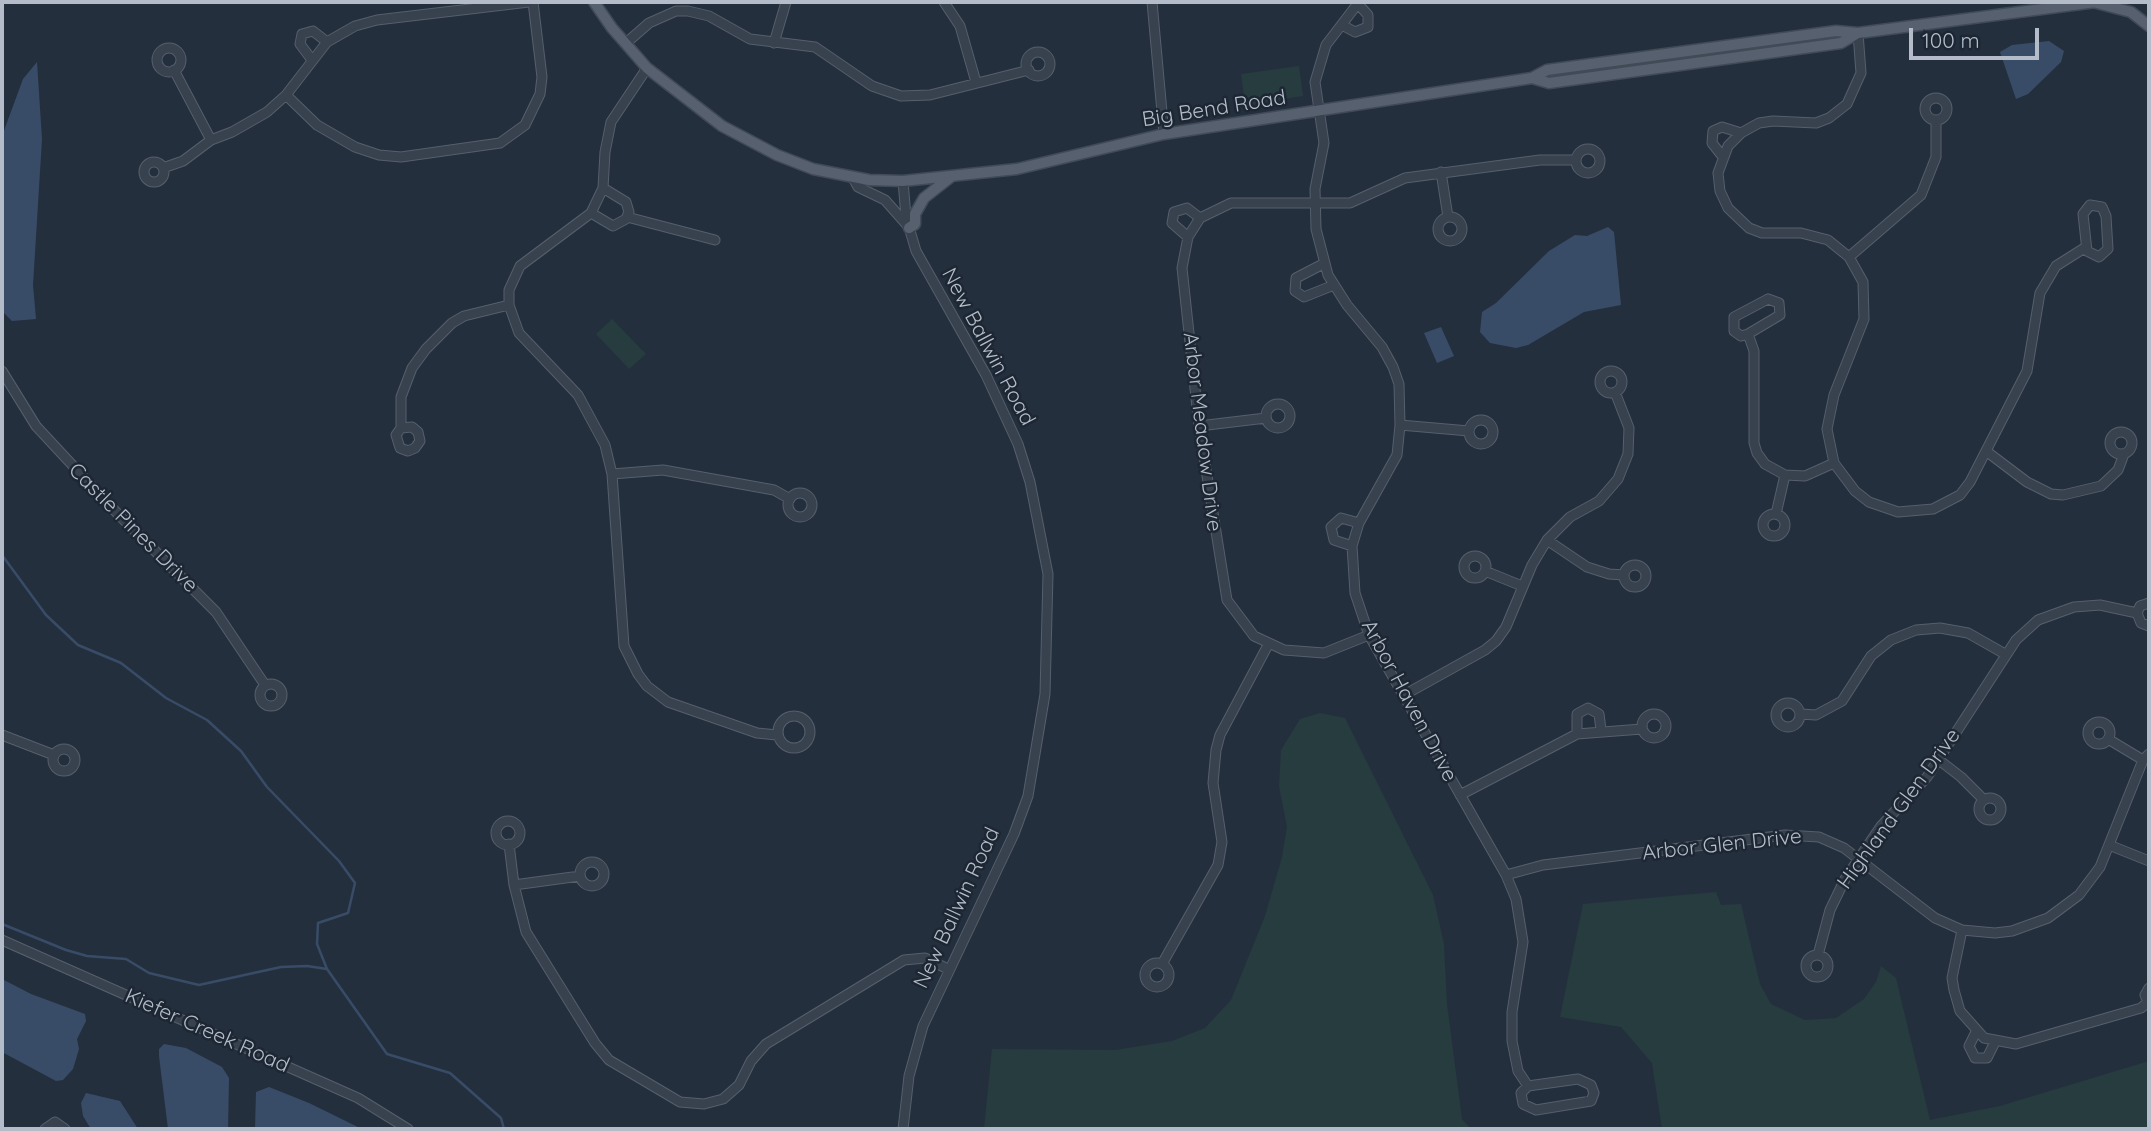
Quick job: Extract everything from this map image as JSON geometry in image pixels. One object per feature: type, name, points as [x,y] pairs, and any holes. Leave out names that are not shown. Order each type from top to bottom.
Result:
[{"type":"main road","points":[[594,2],[625,44],[647,68],[698,110],[757,146],[813,169],[853,178],[903,181]]},
{"type":"main road","points":[[2094,2],[2131,12],[2149,26]]},
{"type":"main road","name":"Big Bend Road","points":[[903,181],[1017,169],[1164,134],[1532,78],[1547,69],[1836,31],[1858,33],[2042,6],[2094,2]]},
{"type":"main road","points":[[909,228],[915,224],[915,214],[923,198],[953,176]]},
{"type":"street","points":[[163,168],[183,161],[211,140],[256,119],[286,95],[327,42],[355,26],[377,20],[531,2],[541,77],[540,94],[525,125],[499,144],[401,157],[379,155],[355,147],[317,125],[286,95]]},
{"type":"street","points":[[774,43],[786,2]]},
{"type":"street","points":[[944,2],[960,26],[976,82]]},
{"type":"street","points":[[1152,2],[1164,134]]},
{"type":"street","points":[[1342,25],[1355,32],[1368,27],[1368,15],[1358,3]]},
{"type":"street","name":"Arbor Haven Drive","points":[[1358,3],[1320,57],[1315,82],[1324,143],[1314,204],[1323,264],[1334,285],[1382,347],[1393,367],[1399,384],[1400,425],[1397,455],[1359,523],[1352,546],[1355,593],[1369,635],[1506,875],[1516,899],[1523,942],[1512,1012],[1513,1058],[1528,1086]]},
{"type":"street","points":[[625,44],[649,23],[676,7],[699,13],[750,38],[806,45],[822,50],[872,86],[901,96],[930,95],[1029,70]]},
{"type":"street","points":[[312,60],[300,44],[302,34],[313,31],[327,42]]},
{"type":"street","points":[[1858,33],[1861,73],[1853,95],[1839,111],[1816,123],[1759,123],[1741,133],[1728,146],[1718,173],[1720,191],[1737,219],[1762,233],[1814,235],[1828,240],[1849,257],[1863,282],[1864,319],[1830,410],[1828,438],[1834,463],[1855,491],[1869,502],[1898,512],[1933,509],[1960,495],[2027,371],[2040,293],[2056,266],[2087,247]]},
{"type":"street","points":[[647,68],[611,122],[606,138],[603,188],[591,213],[520,266],[509,290],[509,305],[514,323],[523,339],[572,388],[590,413],[605,445],[612,474],[624,646],[638,674],[647,686],[668,702],[757,733],[778,735]]},
{"type":"street","points":[[174,70],[211,140]]},
{"type":"street","points":[[1849,257],[1921,195],[1935,164],[1936,121]]},
{"type":"street","points":[[1723,157],[1712,143],[1713,131],[1722,127],[1741,133]]},
{"type":"street","points":[[1188,237],[1172,223],[1174,212],[1187,208],[1200,218],[1220,206],[1242,201],[1350,203],[1392,182],[1441,172],[1540,160],[1575,160]]},
{"type":"street","points":[[1441,172],[1448,217]]},
{"type":"street","points":[[853,178],[858,187],[868,189],[885,200],[909,228]]},
{"type":"street","name":"New Ballwin Road","points":[[903,181],[909,228],[928,278],[986,375],[1018,444],[1030,482],[1048,574],[1045,694],[1028,796],[981,905],[923,1026],[912,1063],[903,1129]]},
{"type":"street","points":[[591,213],[613,226],[623,223],[627,217],[626,202],[603,188]]},
{"type":"street","points":[[2090,205],[2099,205],[2105,210],[2108,249],[2097,257],[2090,254],[2087,247],[2084,210],[2090,205]]},
{"type":"street","points":[[627,217],[715,240]]},
{"type":"street","name":"Arbor Meadow Drive","points":[[1200,218],[1188,237],[1182,268],[1199,426],[1227,600],[1244,626],[1268,645]]},
{"type":"street","points":[[1323,264],[1296,278],[1295,291],[1304,297],[1334,285]]},
{"type":"street","points":[[1776,300],[1781,307],[1780,315],[1748,334],[1741,336],[1734,331],[1734,317],[1762,301],[1776,300]]},
{"type":"street","points":[[401,428],[401,397],[412,368],[426,349],[452,323],[464,316],[509,305]]},
{"type":"street","points":[[1748,334],[1754,351],[1754,443],[1765,464],[1786,475],[1805,476],[1834,463]]},
{"type":"street","name":"Castle Pines Drive","points":[[2,371],[49,441],[216,612],[265,685]]},
{"type":"street","points":[[1404,695],[1485,650],[1496,641],[1506,627],[1522,586],[1547,540],[1567,519],[1599,501],[1618,479],[1628,454],[1629,428],[1615,392]]},
{"type":"street","points":[[1199,426],[1266,418]]},
{"type":"street","points":[[1400,425],[1469,431]]},
{"type":"street","points":[[1986,451],[2027,482],[2051,494],[2063,495],[2101,486],[2118,470],[2124,454]]},
{"type":"street","points":[[612,474],[663,470],[774,490],[790,499]]},
{"type":"street","points":[[1776,514],[1786,475]]},
{"type":"street","points":[[1352,546],[1334,540],[1331,527],[1341,518],[1359,523]]},
{"type":"street","points":[[1547,540],[1587,567],[1609,575],[1624,575]]},
{"type":"street","points":[[1485,571],[1522,586]]},
{"type":"street","points":[[2149,603],[2140,606],[2137,613],[2141,623],[2149,626]]},
{"type":"street","name":"Highland Glen Drive","points":[[1818,956],[1836,894],[1881,826],[1917,790],[1939,760],[2005,654],[2031,626],[2058,611],[2100,606],[2137,613]]},
{"type":"street","points":[[1800,714],[1816,715],[1842,701],[1871,656],[1891,640],[1916,630],[1940,628],[1968,633],[2005,654]]},
{"type":"street","points":[[1162,964],[1218,865],[1222,842],[1213,783],[1216,750],[1220,735],[1268,645],[1284,650],[1324,653],[1369,635]]},
{"type":"street","points":[[1577,734],[1576,719],[1583,709],[1592,709],[1598,714],[1601,730]]},
{"type":"street","points":[[1460,795],[1577,734],[1601,730],[1642,729]]},
{"type":"street","points":[[2,736],[54,755]]},
{"type":"street","points":[[2108,739],[2146,757]]},
{"type":"street","name":"Arbor Glen Drive","points":[[1506,875],[1543,864],[1785,835],[1819,837],[1844,848],[1860,859],[1921,910],[1962,930],[1995,933],[2048,918],[2079,895],[2100,867],[2146,757]]},
{"type":"street","points":[[1939,760],[1983,799]]},
{"type":"street","points":[[509,844],[514,885],[526,932],[602,1053],[680,1102],[704,1104],[723,1099],[739,1085],[751,1061],[766,1044],[904,960],[925,958],[948,969]]},
{"type":"street","points":[[2109,845],[2149,861]]},
{"type":"street","points":[[514,885],[580,876]]},
{"type":"street","points":[[1962,930],[1952,978],[1960,1011],[1976,1032],[1995,1042],[2016,1044],[2141,1007],[2148,1004],[2145,996],[2149,988]]},
{"type":"street","name":"Kiefer Creek Road","points":[[2,940],[358,1098],[408,1129]]},
{"type":"street","points":[[1976,1032],[1969,1046],[1975,1058],[1987,1058],[1995,1042]]},
{"type":"street","name":"Arbor Haven Drive","points":[[1578,1079],[1588,1082],[1594,1093],[1591,1101],[1585,1103],[1530,1110],[1521,1100],[1523,1089],[1528,1086],[1578,1079]]},
{"type":"street","points":[[45,1129],[55,1122],[65,1129]]},
{"type":"green space","points":[[1299,66],[1303,96],[1245,105],[1241,74]]},
{"type":"green space","points":[[612,319],[646,354],[629,369],[596,334]]},
{"type":"green space","points":[[1320,713],[1345,718],[1433,895],[1444,944],[1447,1004],[1462,1119],[1471,1129],[984,1129],[992,1049],[1115,1050],[1172,1041],[1205,1028],[1231,1000],[1265,916],[1282,857],[1287,827],[1279,786],[1281,750],[1300,719]]},
{"type":"green space","points":[[1716,892],[1721,905],[1741,904],[1760,984],[1771,1004],[1805,1020],[1836,1018],[1864,999],[1876,982],[1881,966],[1896,978],[1930,1120],[2000,1106],[2149,1061],[2149,1129],[1662,1129],[1652,1063],[1621,1027],[1560,1017],[1583,904]]},
{"type":"water","points":[[2049,41],[2064,51],[2061,62],[2028,94],[2016,99],[2000,52],[2012,45]]},
{"type":"water","points":[[37,62],[42,139],[33,285],[36,319],[12,321],[2,311],[2,136],[23,79]]},
{"type":"water","points":[[1608,227],[1614,232],[1621,305],[1584,312],[1528,345],[1516,348],[1490,343],[1480,332],[1482,312],[1496,303],[1549,251],[1575,235],[1587,236]]},
{"type":"water","points":[[1441,327],[1454,356],[1437,363],[1424,333]]},
{"type":"water","points":[[2,979],[31,994],[85,1014],[86,1021],[77,1039],[79,1049],[73,1069],[63,1080],[56,1081],[2,1052]]},
{"type":"water","points":[[164,1044],[186,1048],[222,1067],[229,1078],[228,1129],[168,1129],[159,1056],[159,1049]]},
{"type":"water","points":[[269,1087],[362,1129],[255,1129],[256,1092]]},
{"type":"water","points":[[86,1093],[120,1101],[138,1129],[91,1129],[83,1116],[81,1103]]},
{"type":"waterway","points":[[2,555],[46,615],[78,645],[121,663],[166,698],[207,720],[241,751],[267,787],[339,861],[355,883],[348,913],[318,923],[317,944],[327,969]]},
{"type":"waterway","points":[[2,924],[66,950],[87,956],[126,959],[149,973],[199,985],[281,967],[307,966],[327,969],[387,1054],[450,1073],[501,1118],[504,1129]]}]
